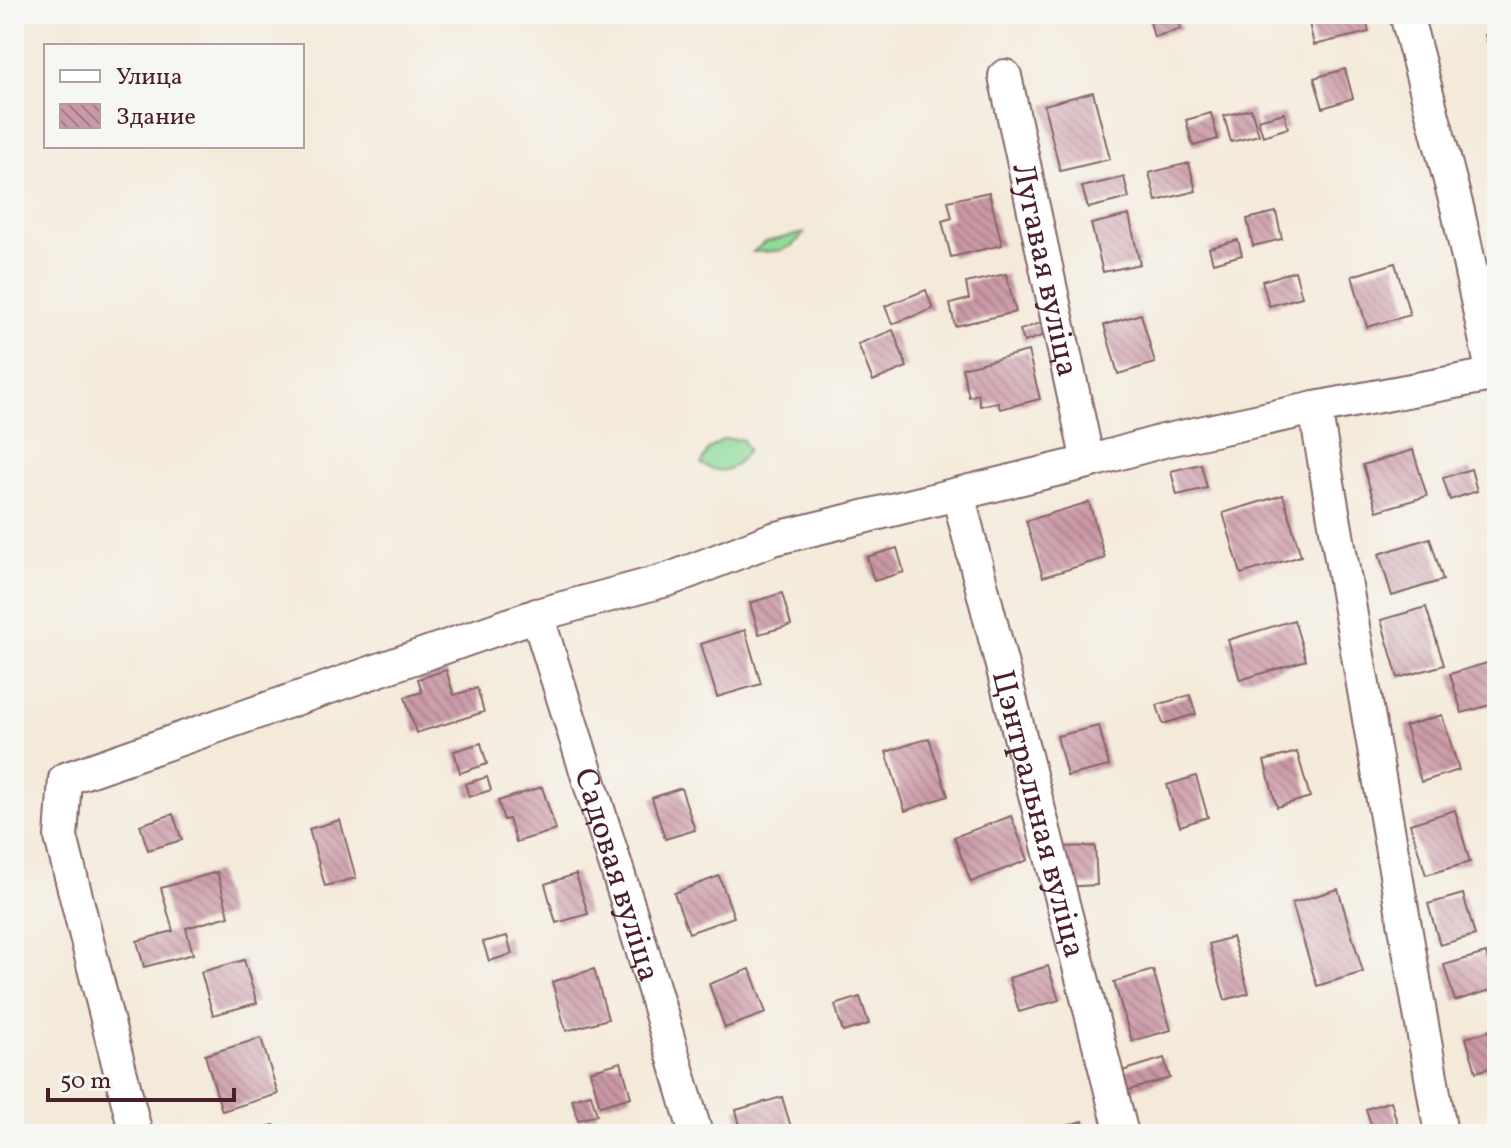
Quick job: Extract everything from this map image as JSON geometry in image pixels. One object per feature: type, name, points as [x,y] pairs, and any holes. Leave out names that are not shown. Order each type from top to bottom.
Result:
[{"type":"street","points":[[136,1134],[61,837],[65,779],[537,615],[670,579],[773,539],[1163,441],[1315,408],[1495,375],[1458,211],[1406,14]]},
{"type":"street","name":"Лугавая вуліца","points":[[1005,76],[1088,462]]},
{"type":"street","points":[[1315,408],[1441,1134]]},
{"type":"street","name":"Цэнтральная вуліца","points":[[958,494],[1122,1134]]},
{"type":"street","name":"Садовая вуліца","points":[[537,615],[642,949],[696,1134]]},
{"type":"green space","points":[[804,233],[788,248],[753,252],[765,242]]},
{"type":"green space","points":[[724,439],[742,439],[748,450],[733,467],[722,471],[701,464],[708,450]]},
{"type":"building","points":[[1148,14],[1177,14],[1181,29],[1154,37]]},
{"type":"building","points":[[1307,14],[1365,14],[1369,32],[1314,45]]},
{"type":"building","points":[[1497,31],[1497,73],[1496,73],[1485,35]]},
{"type":"building","points":[[1345,69],[1353,98],[1323,108],[1314,78]]},
{"type":"building","points":[[1093,92],[1110,159],[1060,171],[1044,105]]},
{"type":"building","points":[[1251,109],[1259,135],[1231,142],[1224,116]]},
{"type":"building","points":[[1211,113],[1218,139],[1193,146],[1186,120]]},
{"type":"building","points":[[1284,113],[1288,128],[1263,136],[1258,120]]},
{"type":"building","points":[[1189,163],[1196,191],[1156,201],[1149,173]]},
{"type":"building","points":[[1124,177],[1129,198],[1088,208],[1082,187]]},
{"type":"building","points":[[989,192],[1002,245],[951,257],[942,221],[952,218],[948,201]]},
{"type":"building","points":[[1276,212],[1282,239],[1253,246],[1247,219]]},
{"type":"building","points":[[1129,215],[1140,264],[1103,272],[1091,224]]},
{"type":"building","points":[[1238,240],[1242,255],[1213,263],[1209,248]]},
{"type":"building","points":[[1395,263],[1410,315],[1367,327],[1352,276]]},
{"type":"building","points":[[1295,271],[1302,297],[1269,306],[1262,281]]},
{"type":"building","points":[[1006,274],[1016,312],[955,326],[950,304],[969,299],[966,283]]},
{"type":"building","points":[[926,290],[933,309],[892,324],[885,306]]},
{"type":"building","points":[[1141,314],[1155,363],[1118,374],[1104,325]]},
{"type":"building","points":[[1043,322],[1048,334],[1024,342],[1020,330]]},
{"type":"building","points":[[893,330],[907,367],[873,381],[858,344]]},
{"type":"building","points":[[1028,351],[1040,399],[1000,409],[998,402],[980,406],[978,394],[969,397],[962,368]]},
{"type":"building","points":[[1413,450],[1427,496],[1377,511],[1363,465]]},
{"type":"building","points":[[1201,464],[1207,488],[1177,495],[1171,471]]},
{"type":"building","points":[[1471,469],[1477,491],[1450,500],[1443,478]]},
{"type":"building","points":[[1283,495],[1301,556],[1241,574],[1223,513]]},
{"type":"building","points":[[1089,502],[1105,558],[1043,577],[1026,521]]},
{"type":"building","points":[[1430,538],[1443,580],[1392,596],[1379,554]]},
{"type":"building","points":[[897,548],[904,572],[874,581],[867,557]]},
{"type":"building","points":[[782,593],[791,625],[759,634],[750,603]]},
{"type":"building","points":[[1426,607],[1444,665],[1398,678],[1381,620]]},
{"type":"building","points":[[1294,620],[1306,660],[1240,680],[1228,640]]},
{"type":"building","points":[[745,630],[761,684],[717,697],[701,644]]},
{"type":"building","points":[[1497,660],[1497,703],[1462,713],[1450,674]]},
{"type":"building","points":[[446,670],[454,695],[477,688],[484,712],[416,733],[405,697],[422,692],[418,679]]},
{"type":"building","points":[[1190,695],[1196,714],[1163,724],[1157,705]]},
{"type":"building","points":[[1442,715],[1459,770],[1421,782],[1405,726]]},
{"type":"building","points":[[1099,726],[1109,766],[1067,776],[1057,736]]},
{"type":"building","points":[[929,738],[948,796],[905,811],[886,752]]},
{"type":"building","points":[[481,743],[487,764],[460,773],[454,751]]},
{"type":"building","points":[[1297,752],[1310,797],[1277,807],[1264,761]]},
{"type":"building","points":[[1196,776],[1208,817],[1180,826],[1167,785]]},
{"type":"building","points":[[487,777],[491,790],[469,797],[465,784]]},
{"type":"building","points":[[542,787],[556,830],[516,842],[509,819],[504,820],[498,801]]},
{"type":"building","points":[[681,788],[695,830],[665,839],[652,798]]},
{"type":"building","points":[[1455,810],[1470,862],[1426,875],[1410,824]]},
{"type":"building","points":[[173,814],[182,840],[148,850],[140,825]]},
{"type":"building","points":[[1011,816],[1028,860],[971,882],[954,837]]},
{"type":"building","points":[[340,820],[356,878],[325,886],[309,829]]},
{"type":"building","points":[[1095,846],[1097,885],[1063,887],[1061,847]]},
{"type":"building","points":[[217,872],[229,916],[186,928],[193,954],[144,967],[137,941],[173,931],[161,888]]},
{"type":"building","points":[[576,874],[588,914],[556,923],[545,884]]},
{"type":"building","points":[[719,876],[734,917],[689,933],[674,893]]},
{"type":"building","points":[[1338,889],[1363,972],[1317,986],[1292,903]]},
{"type":"building","points":[[1463,894],[1475,935],[1440,945],[1428,904]]},
{"type":"building","points":[[507,936],[512,954],[489,961],[483,942]]},
{"type":"building","points":[[1232,937],[1249,993],[1225,1000],[1209,944]]},
{"type":"building","points":[[1486,953],[1497,988],[1455,1001],[1444,965]]},
{"type":"building","points":[[244,960],[257,1003],[213,1015],[201,972]]},
{"type":"building","points":[[1048,966],[1059,1000],[1019,1012],[1009,978]]},
{"type":"building","points":[[594,969],[608,1019],[566,1031],[552,982]]},
{"type":"building","points":[[750,969],[766,1013],[725,1028],[709,984]]},
{"type":"building","points":[[1153,970],[1171,1030],[1132,1041],[1114,982]]},
{"type":"building","points":[[860,997],[869,1024],[843,1032],[835,1005]]},
{"type":"building","points":[[1497,1028],[1497,1066],[1476,1072],[1466,1038]]},
{"type":"building","points":[[261,1038],[278,1094],[222,1111],[205,1055]]},
{"type":"building","points":[[1164,1058],[1170,1078],[1119,1093],[1113,1074]]},
{"type":"building","points":[[621,1062],[631,1097],[600,1106],[590,1071]]},
{"type":"building","points":[[591,1094],[597,1115],[578,1120],[572,1099]]},
{"type":"building","points":[[782,1097],[793,1134],[742,1134],[736,1110]]},
{"type":"building","points":[[1391,1101],[1400,1134],[1374,1134],[1366,1109]]},
{"type":"building","points":[[1083,1121],[1087,1134],[1054,1134],[1053,1130]]},
{"type":"building","points":[[274,1125],[277,1134],[244,1134],[244,1133]]}]
